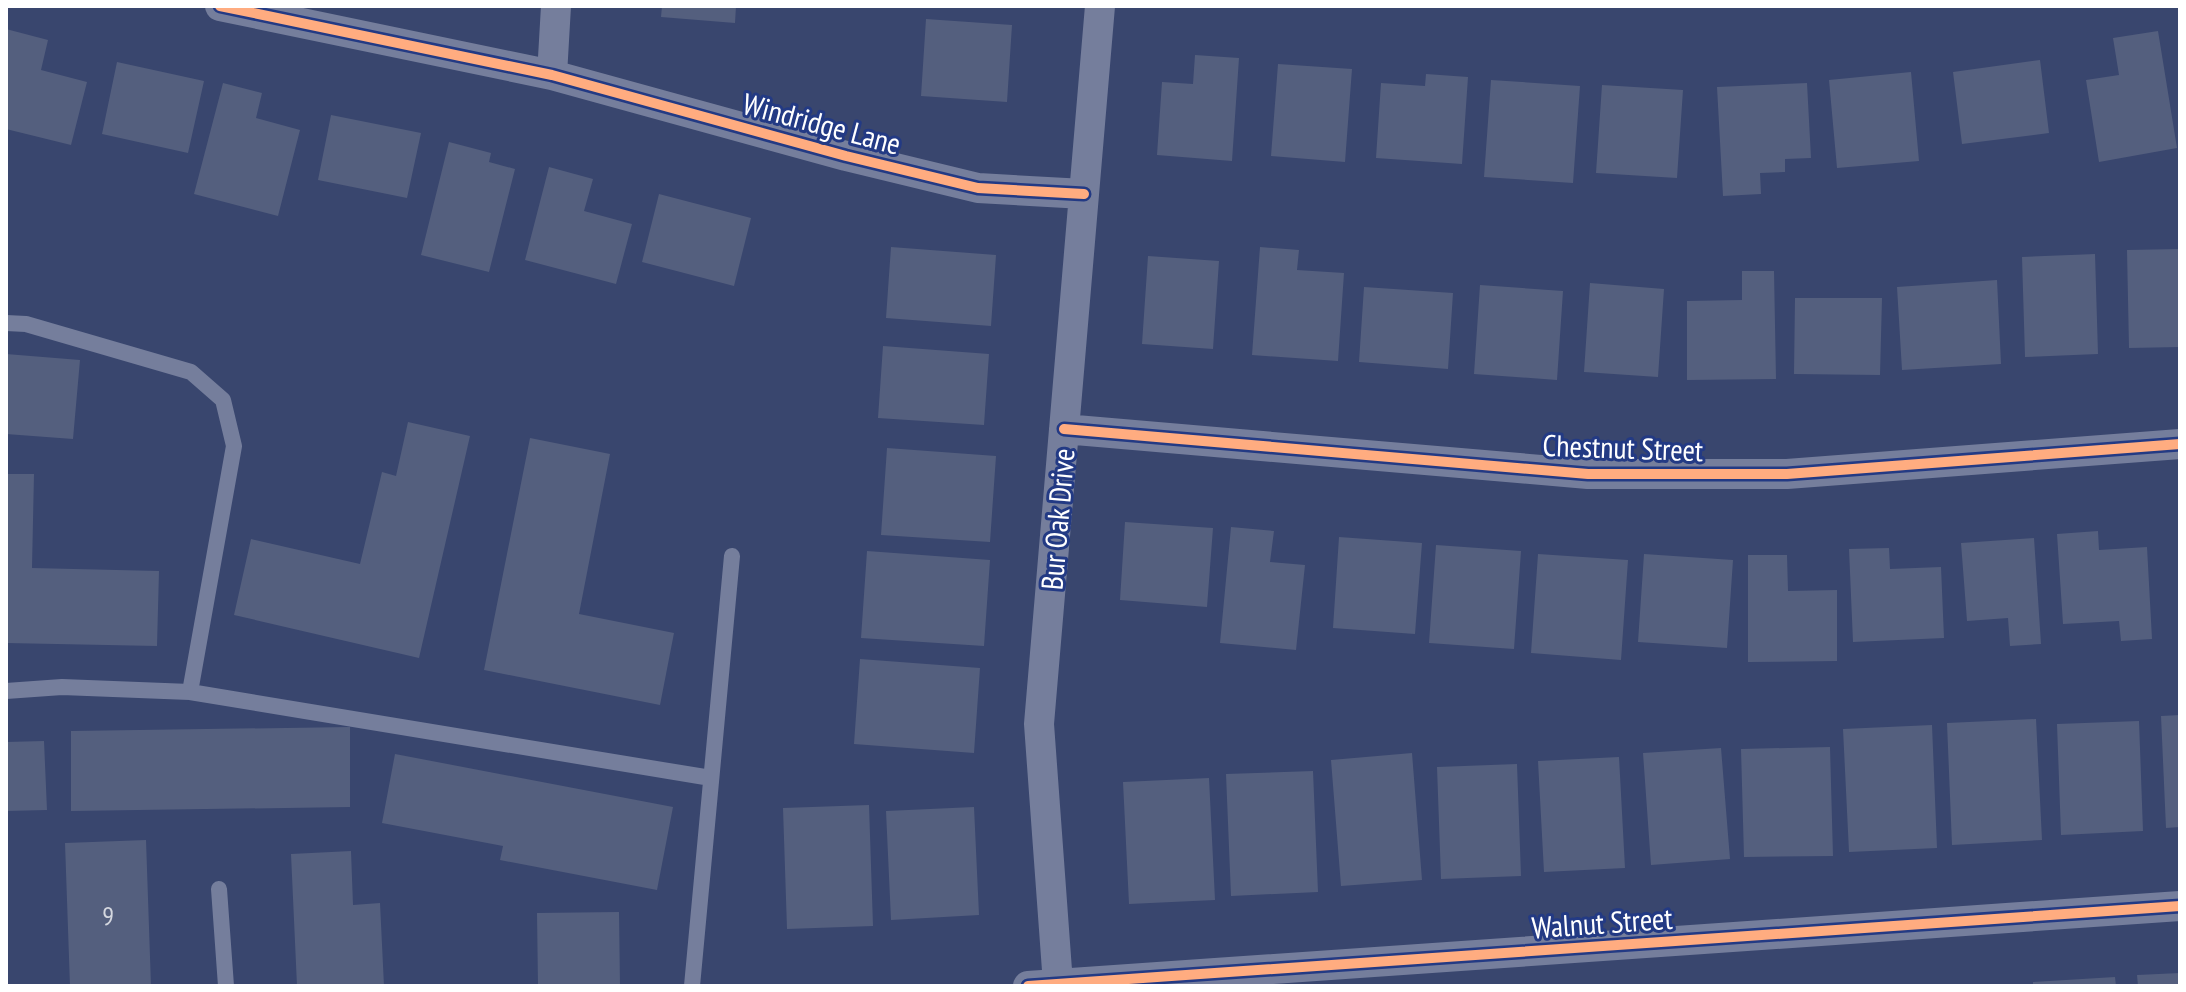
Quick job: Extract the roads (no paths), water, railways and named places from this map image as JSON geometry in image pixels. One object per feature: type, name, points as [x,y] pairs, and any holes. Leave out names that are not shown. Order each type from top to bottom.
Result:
[{"type":"street","name":"Windridge Lane","points":[[220,6],[552,75],[846,156],[978,188],[1084,194]]},
{"type":"street","points":[[552,75],[556,6]]},
{"type":"street","name":"Bur Oak Drive","points":[[1058,984],[1039,724],[1100,6]]},
{"type":"street","name":"Chestnut Street","points":[[1064,429],[1588,474],[1787,474],[2180,444]]},
{"type":"street","name":"Walnut Street","points":[[1028,986],[2180,906]]},
{"type":"lane","points":[[6,323],[26,324],[191,372],[223,400],[234,446],[190,692]]},
{"type":"lane","points":[[692,986],[732,556]]},
{"type":"lane","points":[[6,691],[62,687],[190,692],[711,778]]},
{"type":"lane","points":[[219,889],[226,986]]}]
